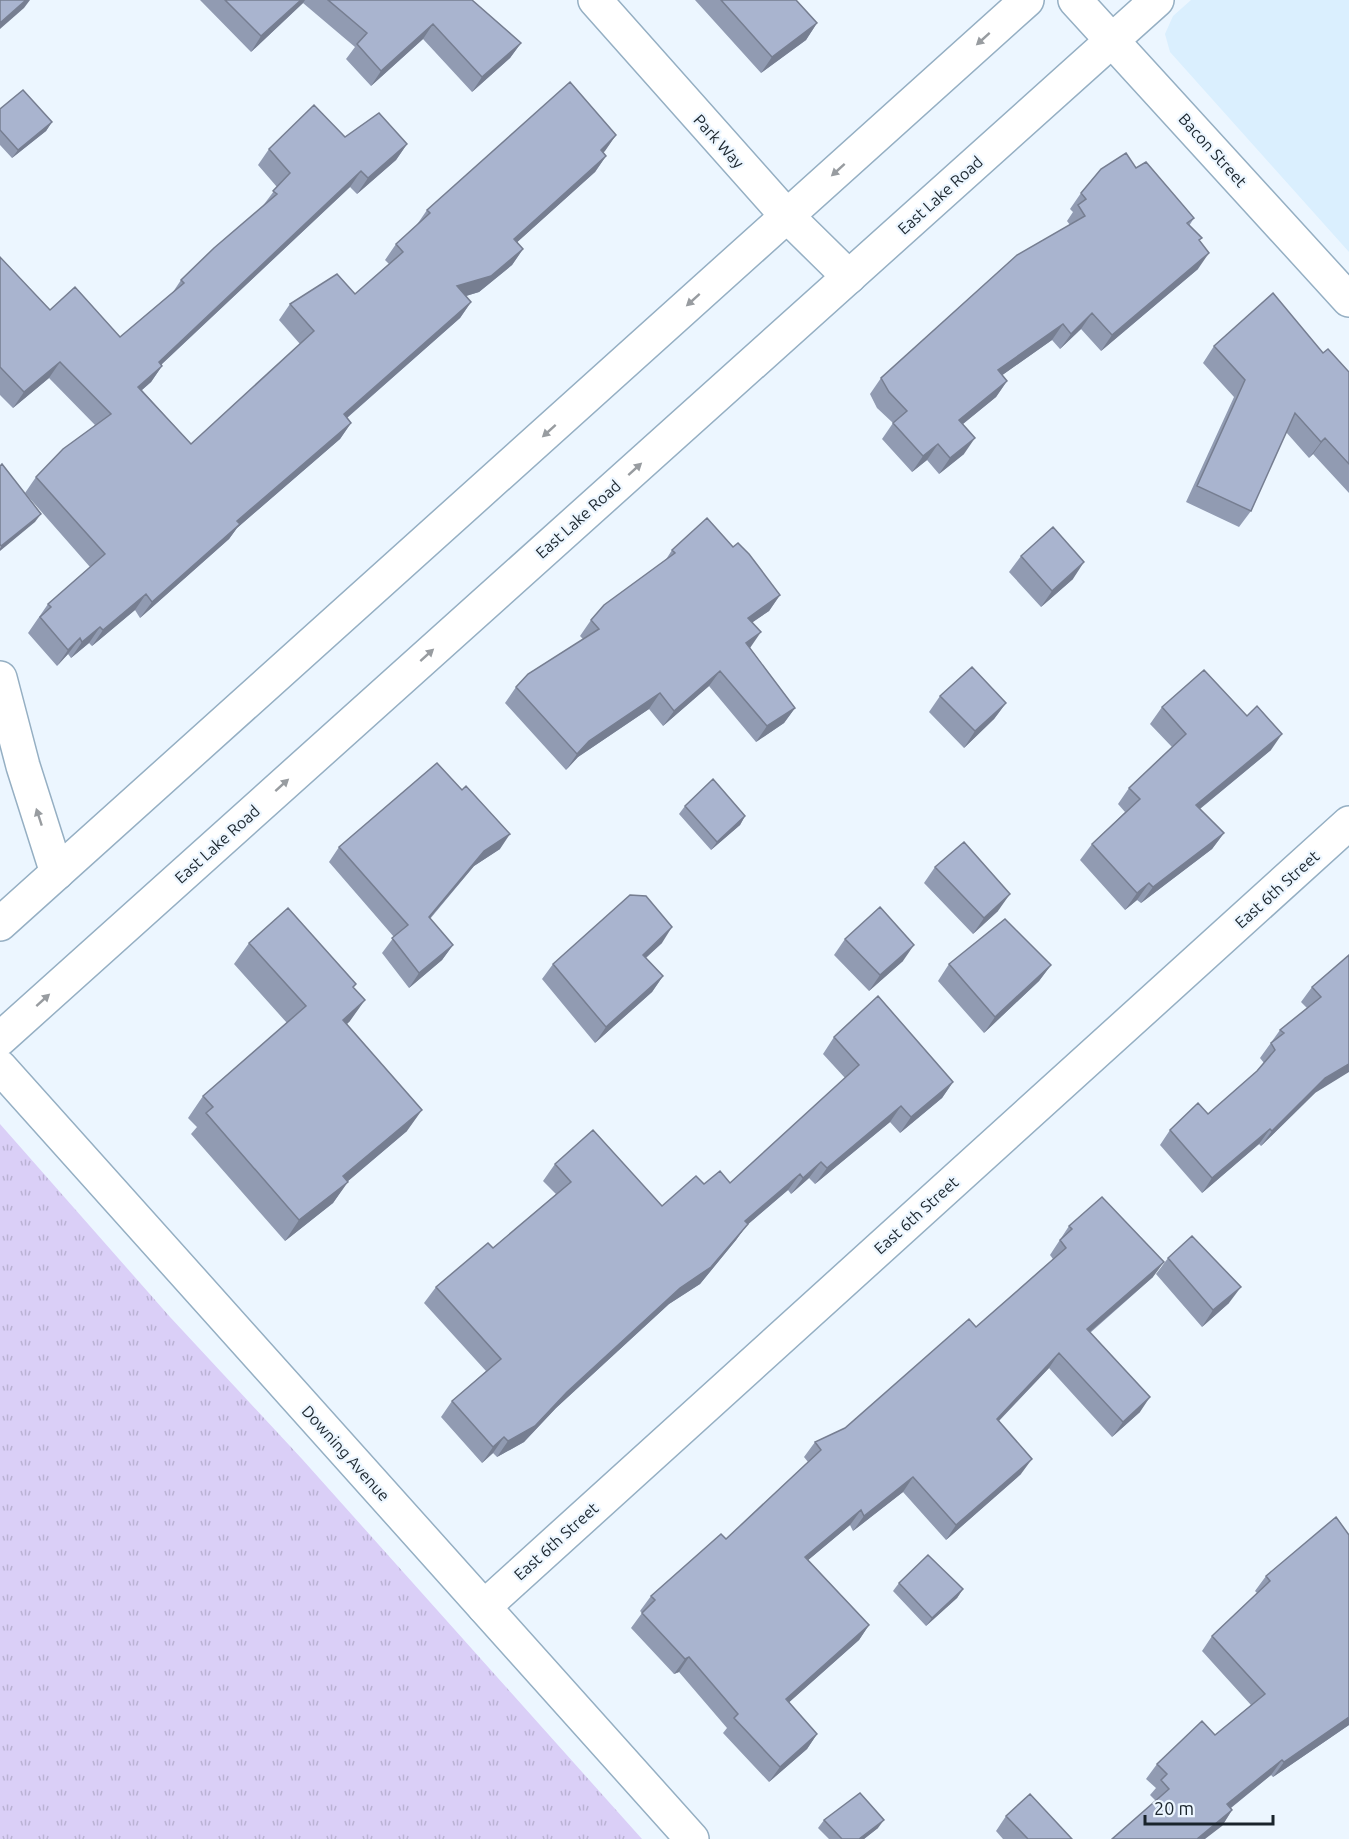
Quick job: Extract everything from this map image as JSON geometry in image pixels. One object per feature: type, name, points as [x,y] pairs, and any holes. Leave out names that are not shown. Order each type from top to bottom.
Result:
[{"type":"street","name":"Park Way","points":[[596,0],[787,216],[849,277]]},
{"type":"street","points":[[0,924],[1027,0]]},
{"type":"street","name":"Bacon Street","points":[[1076,0],[1349,300]]},
{"type":"street","name":"East Lake Road","points":[[0,1039],[1157,0]]},
{"type":"street","points":[[0,678],[23,766],[57,873]]},
{"type":"street","name":"East 6th Street","points":[[484,1606],[1349,823]]},
{"type":"street","name":"Downing Avenue","points":[[0,1067],[692,1839]]},
{"type":"shaded area","points":[[1191,0],[1349,0],[1349,252],[1170,52],[1165,34],[1173,16]]},
{"type":"green space","points":[[0,1124],[170,1317],[302,1459],[642,1839],[0,1839]]},
{"type":"building","points":[[0,0],[26,0],[0,23]]},
{"type":"building","points":[[225,0],[301,0],[261,36]]},
{"type":"building","points":[[328,0],[472,0],[521,43],[482,77],[433,24],[381,71],[357,44],[367,33]]},
{"type":"building","points":[[721,0],[796,0],[817,23],[772,57]]},
{"type":"building","points":[[570,82],[616,135],[601,150],[606,156],[514,239],[523,249],[491,276],[457,286],[471,302],[344,414],[351,423],[237,521],[240,524],[152,602],[146,594],[103,630],[100,627],[82,642],[80,638],[68,650],[40,617],[51,607],[48,604],[105,554],[36,477],[63,449],[111,414],[60,362],[24,392],[0,367],[0,257],[50,310],[75,287],[120,337],[184,283],[181,280],[214,248],[277,194],[273,191],[290,173],[269,149],[314,105],[345,137],[379,113],[407,144],[368,178],[361,171],[159,362],[162,366],[138,387],[191,444],[314,331],[290,304],[337,274],[355,294],[403,252],[396,244],[430,213],[427,210]]},
{"type":"building","points":[[23,90],[52,122],[18,150],[0,130],[0,109]]},
{"type":"building","points":[[1126,153],[1136,168],[1146,162],[1194,218],[1187,223],[1202,238],[1199,240],[1209,253],[1112,335],[1092,313],[1071,334],[1063,324],[998,370],[1007,381],[959,420],[975,438],[950,458],[938,444],[923,456],[893,423],[907,411],[889,392],[881,378],[1017,255],[1085,216],[1078,205],[1086,199],[1081,193],[1101,169]]},
{"type":"building","points":[[1273,293],[1323,353],[1328,349],[1349,372],[1349,464],[1325,438],[1321,442],[1295,413],[1251,511],[1197,486],[1245,380],[1214,346]]},
{"type":"building","points":[[2,464],[41,514],[1,546],[0,466]]},
{"type":"building","points":[[707,518],[733,547],[738,543],[749,554],[780,595],[748,618],[761,632],[746,643],[795,708],[767,726],[720,671],[674,711],[660,693],[589,741],[577,754],[516,687],[528,674],[599,629],[591,620],[604,605],[675,553],[672,550]]},
{"type":"building","points":[[1053,527],[1084,562],[1052,591],[1021,556]]},
{"type":"building","points":[[972,667],[1006,703],[975,731],[940,696]]},
{"type":"building","points":[[1204,670],[1247,716],[1257,706],[1282,734],[1196,805],[1224,833],[1153,887],[1149,883],[1137,893],[1092,844],[1140,799],[1129,788],[1186,734],[1162,707]]},
{"type":"building","points":[[437,763],[462,790],[466,786],[510,834],[484,851],[429,917],[453,945],[419,973],[392,938],[408,925],[339,847]]},
{"type":"building","points":[[713,779],[745,816],[717,842],[685,806]]},
{"type":"building","points":[[964,842],[1010,894],[984,918],[935,867]]},
{"type":"building","points":[[630,895],[646,896],[672,927],[643,955],[663,976],[606,1027],[553,964]]},
{"type":"building","points":[[880,907],[914,945],[880,975],[845,939]]},
{"type":"building","points":[[288,908],[356,984],[353,987],[365,1000],[343,1020],[422,1110],[343,1176],[348,1182],[299,1220],[206,1113],[213,1107],[203,1096],[306,1006],[249,943]]},
{"type":"building","points":[[1005,919],[1051,965],[995,1017],[949,964]]},
{"type":"building","points":[[1349,955],[1349,1064],[1325,1078],[1272,1131],[1270,1129],[1212,1178],[1170,1130],[1198,1103],[1208,1114],[1257,1071],[1275,1050],[1271,1043],[1284,1033],[1280,1030],[1321,997],[1312,987]]},
{"type":"building","points":[[878,996],[953,1082],[911,1117],[901,1106],[827,1168],[821,1162],[803,1178],[800,1174],[745,1221],[748,1224],[711,1267],[680,1288],[567,1392],[535,1426],[508,1441],[504,1437],[493,1447],[452,1401],[501,1359],[436,1287],[488,1243],[493,1248],[571,1182],[555,1164],[593,1130],[662,1206],[696,1176],[704,1184],[720,1171],[730,1183],[859,1065],[834,1037]]},
{"type":"building","points":[[1102,1197],[1164,1262],[1087,1329],[1150,1397],[1123,1422],[1059,1353],[997,1419],[1032,1459],[956,1525],[913,1477],[864,1516],[861,1510],[805,1557],[869,1625],[786,1699],[817,1734],[780,1767],[734,1718],[738,1714],[689,1657],[685,1659],[642,1613],[655,1600],[651,1596],[721,1534],[726,1539],[821,1450],[815,1442],[845,1428],[969,1319],[976,1327],[1066,1248],[1060,1240],[1072,1229],[1069,1226]]},
{"type":"building","points":[[1192,1236],[1241,1287],[1213,1310],[1168,1258]]},
{"type":"building","points":[[1336,1517],[1349,1535],[1349,1717],[1284,1762],[1282,1760],[1227,1804],[1232,1810],[1197,1839],[1112,1839],[1169,1789],[1161,1780],[1167,1774],[1157,1764],[1202,1721],[1215,1735],[1265,1694],[1212,1636],[1270,1581],[1266,1576]]},
{"type":"building","points":[[928,1555],[963,1589],[932,1618],[899,1583]]},
{"type":"building","points":[[860,1793],[884,1820],[859,1839],[842,1839],[824,1820]]},
{"type":"building","points":[[1030,1794],[1072,1839],[1028,1839],[1006,1816]]}]
